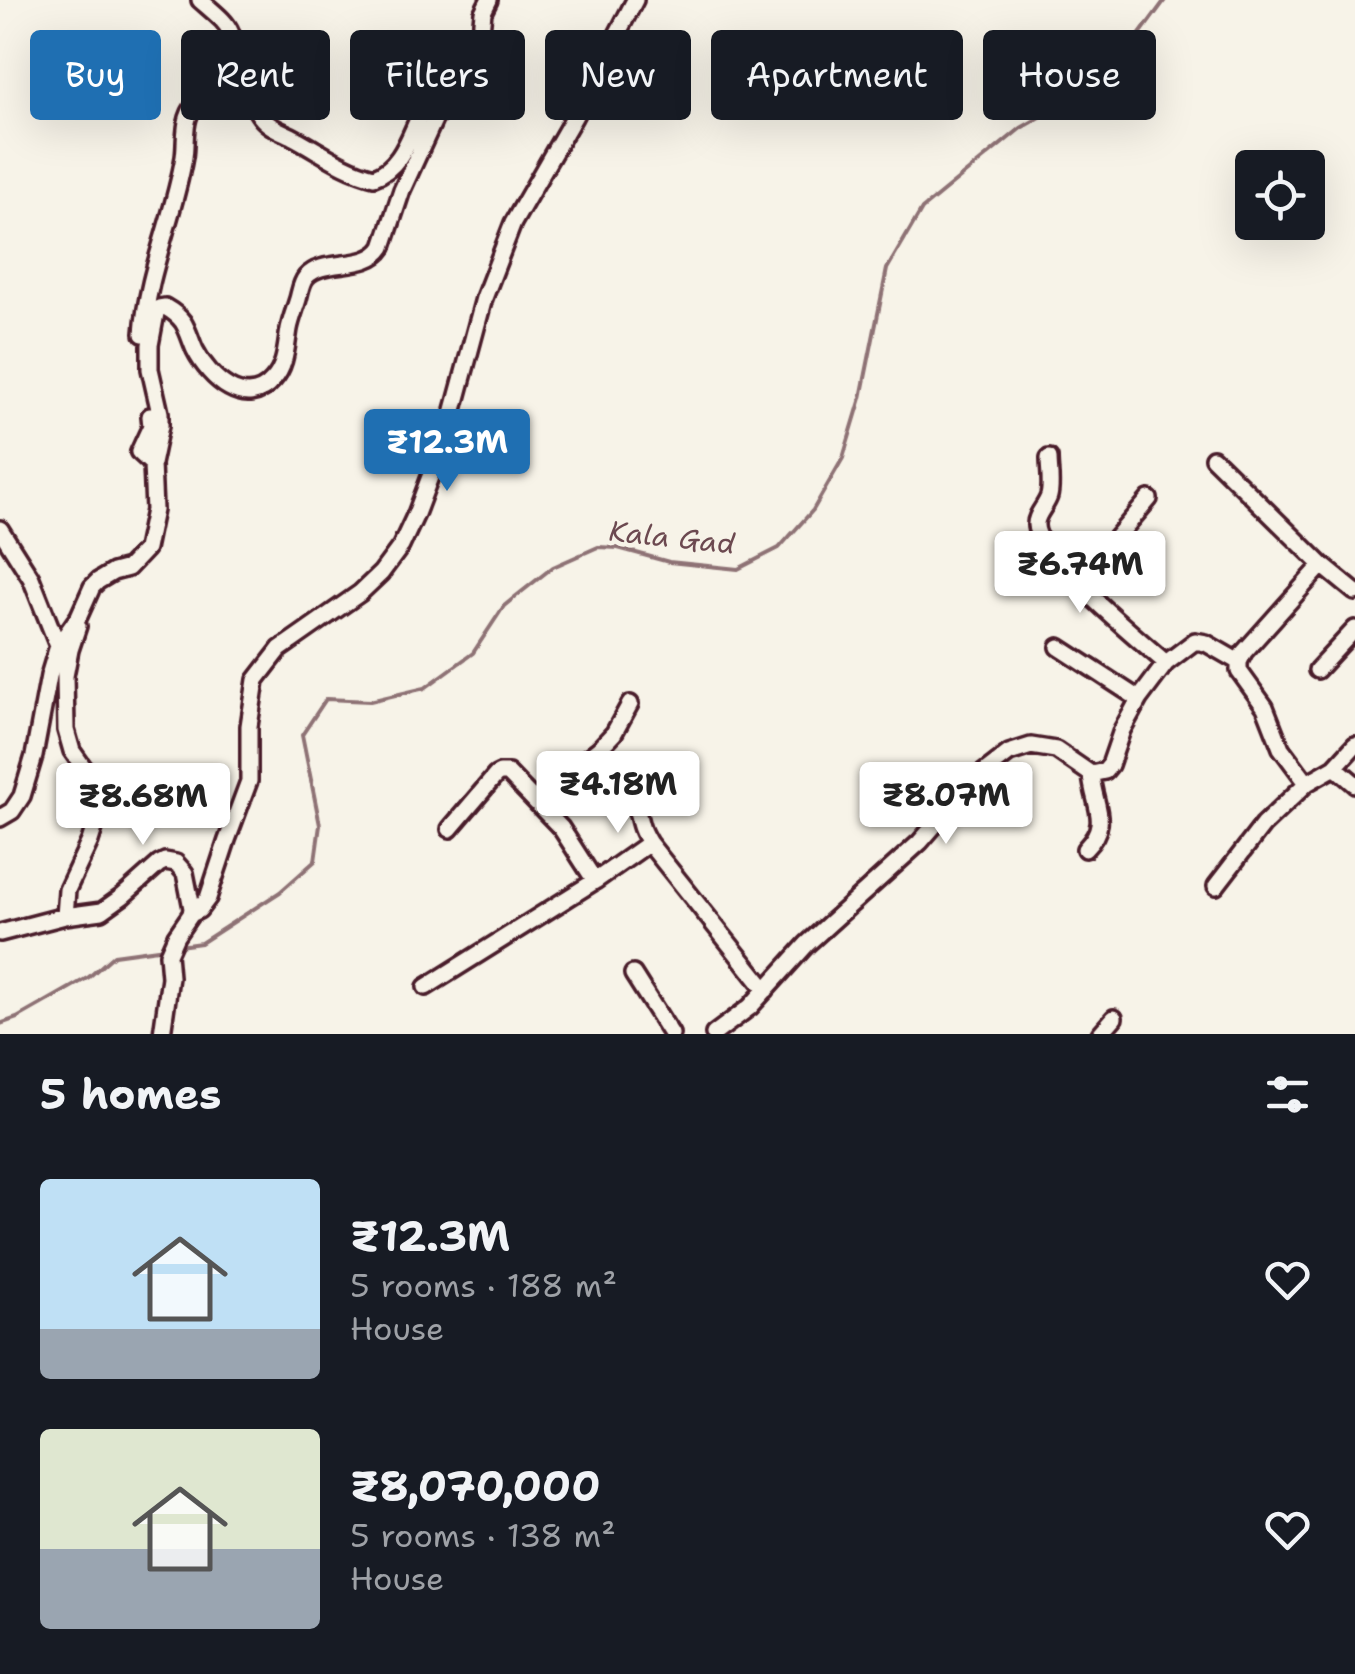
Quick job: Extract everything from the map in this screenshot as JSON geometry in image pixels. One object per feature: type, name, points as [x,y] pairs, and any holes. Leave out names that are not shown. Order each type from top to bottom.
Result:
[{"type":"street","points":[[200,0],[229,30]]},
{"type":"street","points":[[481,30],[489,0]]},
{"type":"street","points":[[162,1034],[170,978],[168,954],[191,914],[208,898],[248,781],[249,726],[256,680],[280,648],[360,593],[401,546],[451,421],[484,298],[512,223],[635,0]]},
{"type":"street","points":[[152,464],[139,452],[151,426],[142,366],[145,304],[184,156],[188,120]]},
{"type":"street","points":[[264,120],[339,164],[374,177],[395,164],[417,120]]},
{"type":"street","points":[[0,818],[12,811],[22,796],[58,646],[79,616],[92,587],[113,572],[128,568],[146,549],[154,510],[152,464],[160,426],[150,368],[156,312],[165,307],[180,317],[197,354],[225,386],[249,394],[267,386],[283,364],[307,275],[378,254],[402,190],[436,120]]},
{"type":"street","points":[[1049,458],[1050,492],[1036,521],[1048,551],[1078,584],[1166,663]]},
{"type":"street","points":[[1214,458],[1322,565],[1355,592]]},
{"type":"street","points":[[1078,584],[1149,499]]},
{"type":"street","points":[[0,529],[31,578],[58,646]]},
{"type":"street","points":[[1307,783],[1281,748],[1265,708],[1239,672],[1239,662],[1322,565]]},
{"type":"street","points":[[64,916],[66,890],[90,841],[102,803],[98,788],[72,751],[66,730],[65,676],[79,616]]},
{"type":"street","points":[[1317,670],[1355,628]]},
{"type":"street","points":[[1091,774],[1110,765],[1122,730],[1140,699],[1166,663],[1195,640],[1239,662]]},
{"type":"street","points":[[1059,647],[1140,699]]},
{"type":"street","points":[[535,799],[608,740],[630,704]]},
{"type":"street","points":[[1216,886],[1263,825],[1307,783],[1335,767],[1355,745]]},
{"type":"street","points":[[714,1034],[750,1008],[807,944],[920,842],[966,787],[1009,752],[1031,746],[1056,750],[1091,774],[1100,819],[1096,838],[1085,848]]},
{"type":"street","points":[[656,767],[629,795],[640,828],[766,990]]},
{"type":"street","points":[[1335,767],[1355,784]]},
{"type":"street","points":[[450,829],[500,773],[508,773],[561,828],[594,881]]},
{"type":"street","points":[[426,987],[649,843]]},
{"type":"street","points":[[0,933],[64,916],[102,911],[159,864],[171,860],[184,873],[191,914]]},
{"type":"street","points":[[633,974],[671,1034]]},
{"type":"street","points":[[1100,1034],[1114,1018]]},
{"type":"waterway","name":"Kala Gad","points":[[179,946],[201,943],[280,892],[315,861],[320,825],[302,735],[326,699],[370,701],[425,688],[473,653],[504,606],[515,597],[553,567],[598,547],[618,548],[669,562],[738,569],[779,548],[813,510],[843,458],[861,398],[887,269],[922,209],[1021,128],[1107,79],[1165,0]]},
{"type":"waterway","name":"Kala Gad","points":[[0,1024],[89,977],[114,955],[165,948]]}]
